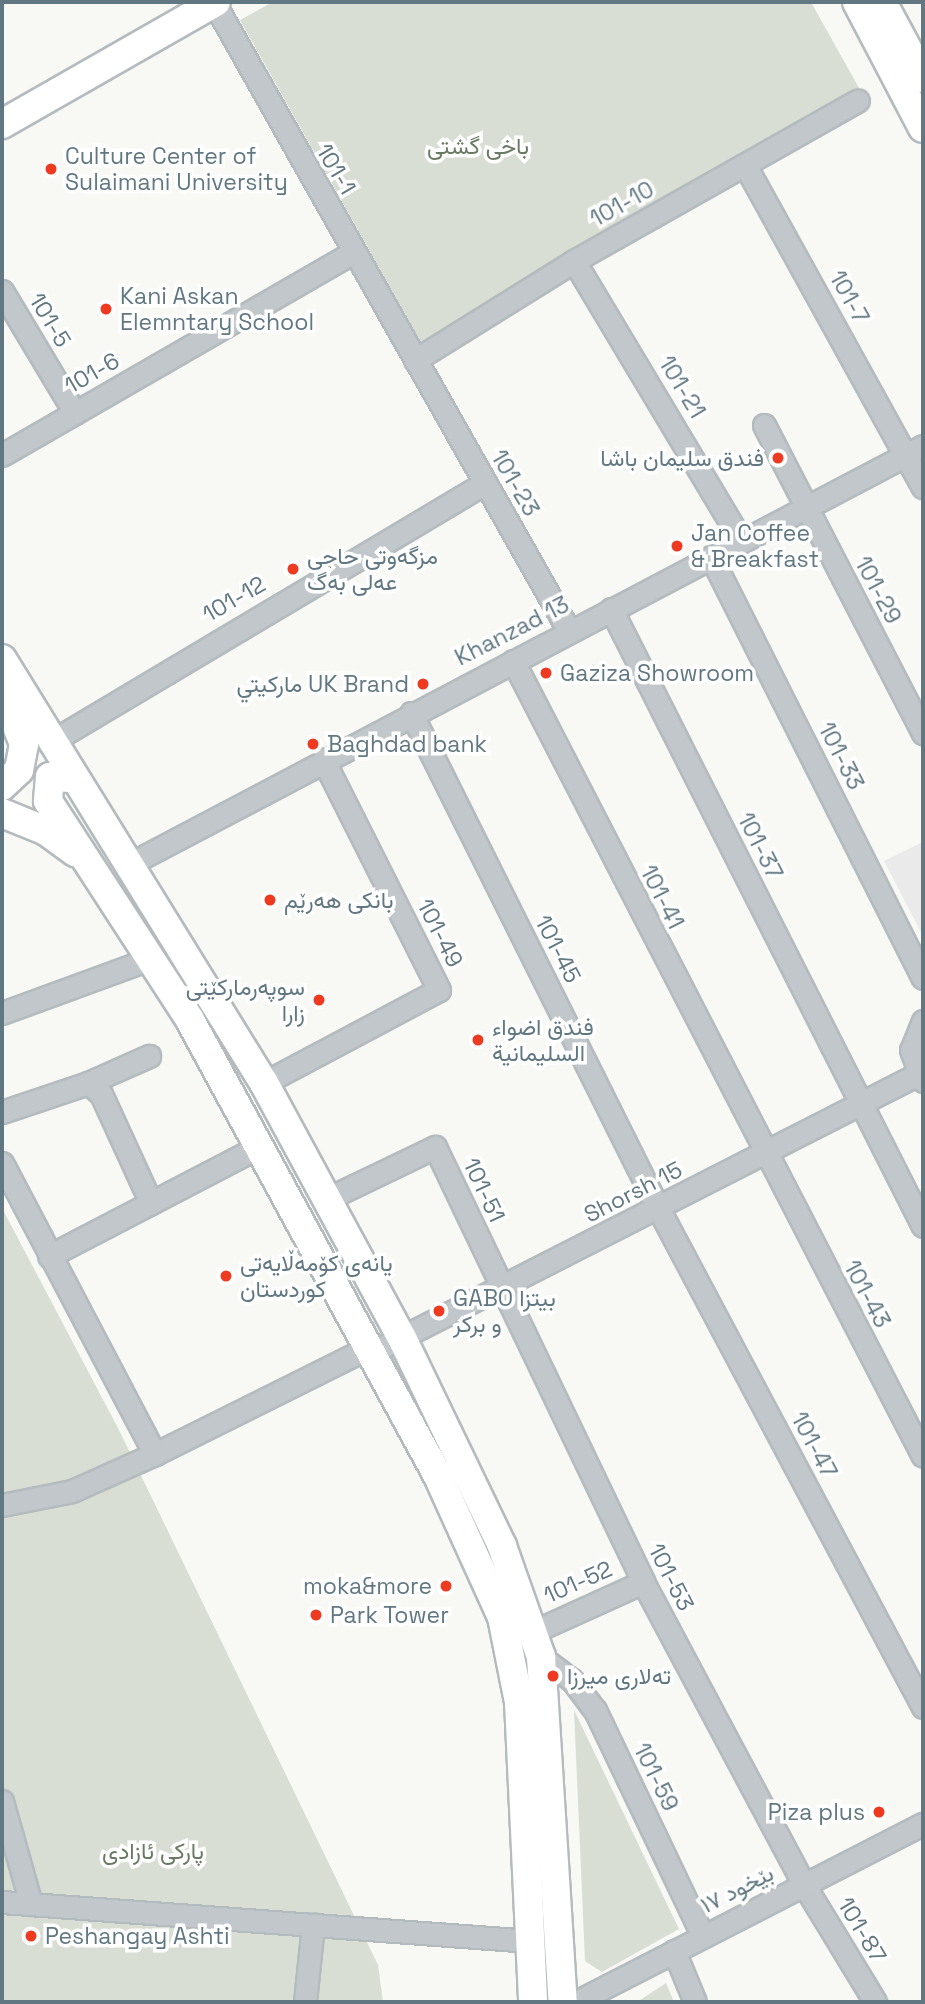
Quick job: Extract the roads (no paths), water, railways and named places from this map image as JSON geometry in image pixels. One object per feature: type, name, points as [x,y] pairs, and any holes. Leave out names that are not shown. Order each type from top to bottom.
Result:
[{"type":"main road","points":[[2,124],[215,2]]},
{"type":"main road","points":[[857,2],[923,128]]},
{"type":"main road","points":[[882,2],[923,78]]},
{"type":"main road","points":[[2,659],[71,778]]},
{"type":"main road","points":[[2,691],[19,725],[12,756],[19,770],[2,786]]},
{"type":"main road","points":[[12,756],[71,778]]},
{"type":"main road","points":[[71,778],[50,777],[46,794],[115,872],[264,1083],[402,1338],[538,1644],[563,2002]]},
{"type":"main road","points":[[2,813],[46,831],[115,872],[152,958],[370,1350],[472,1544],[502,1617],[519,1702],[533,2002]]},
{"type":"street","name":"101-1","points":[[215,2],[415,360]]},
{"type":"street","name":"101-10","points":[[415,360],[574,261],[858,100]]},
{"type":"street","name":"101-7","points":[[745,166],[915,450],[923,486]]},
{"type":"street","name":"101-6","points":[[2,455],[354,252]]},
{"type":"street","name":"101-21","points":[[574,261],[742,542]]},
{"type":"street","name":"101-5","points":[[2,290],[75,413]]},
{"type":"street","name":"101-23","points":[[415,360],[569,631]]},
{"type":"street","name":"101-29","points":[[764,425],[923,733]]},
{"type":"street","name":"Khanzad 13","points":[[115,872],[411,713],[915,450]]},
{"type":"street","name":"101-12","points":[[49,743],[485,483]]},
{"type":"street","name":"101-33","points":[[711,557],[923,978]]},
{"type":"street","name":"101-37","points":[[611,609],[923,1226]]},
{"type":"street","name":"101-41","points":[[513,661],[764,1156]]},
{"type":"street","name":"101-45","points":[[411,713],[659,1208]]},
{"type":"street","name":"101-49","points":[[264,1083],[439,990],[323,760]]},
{"type":"street","points":[[2,1013],[152,958]]},
{"type":"street","name":"Shorsh 15","points":[[2,1505],[72,1491],[155,1454],[502,1289],[920,1078],[911,1049],[923,1021]]},
{"type":"street","points":[[2,1112],[88,1083],[149,1056]]},
{"type":"street","points":[[88,1083],[101,1094],[151,1203]]},
{"type":"street","name":"101-51","points":[[327,1199],[435,1146],[502,1289]]},
{"type":"street","points":[[50,1256],[258,1147]]},
{"type":"street","name":"101-43","points":[[764,1156],[923,1456]]},
{"type":"street","points":[[2,1163],[155,1454]]},
{"type":"street","name":"101-47","points":[[659,1208],[923,1707]]},
{"type":"street","name":"101-53","points":[[502,1289],[643,1582],[804,1885]]},
{"type":"street","name":"101-52","points":[[538,1644],[643,1582]]},
{"type":"street","name":"101-59","points":[[538,1644],[572,1680],[595,1710],[703,1936]]},
{"type":"street","points":[[2,1801],[31,1904]]},
{"type":"street","name":"بێخود ١٧","points":[[576,2002],[923,1824]]},
{"type":"street","name":"101-87","points":[[804,1885],[875,2002]]},
{"type":"street","points":[[2,1902],[530,1941]]},
{"type":"street","points":[[305,2002],[313,1924]]},
{"type":"street","points":[[674,1951],[695,2002]]},
{"type":"place","name":"Culture Center of Sulaimani University","points":[[51,169]]},
{"type":"place","name":"Kani Askan Elemntary School","points":[[106,309]]},
{"type":"place","name":"فندق سليمان باشا","points":[[778,458]]},
{"type":"place","name":"Jan Coffee & Breakfast","points":[[677,546]]},
{"type":"place","name":"مزگەوتی حاجی عەلی بەگ","points":[[293,569]]},
{"type":"place","name":"Gaziza Showroom","points":[[546,673]]},
{"type":"place","name":"مارکيتي UK Brand","points":[[423,684]]},
{"type":"place","name":"Baghdad bank","points":[[313,744]]},
{"type":"place","name":"بانکی هەرێم","points":[[270,900]]},
{"type":"place","name":"سوپەرمارکێتی زارا","points":[[319,1000]]},
{"type":"place","name":"فندق اضواء السليمانية","points":[[478,1040]]},
{"type":"place","name":"یانەی کۆمەڵایەتی کوردستان","points":[[226,1276]]},
{"type":"place","name":"GABO بيتزا و بركر","points":[[439,1311]]},
{"type":"place","name":"moka&more","points":[[446,1586]]},
{"type":"place","name":"Park Tower","points":[[316,1615]]},
{"type":"place","name":"تەلاری میرزا","points":[[553,1676]]},
{"type":"place","name":"Piza plus","points":[[879,1812]]},
{"type":"place","name":"Peshangay Ashti","points":[[31,1936]]},
{"type":"park label","name":"باخی گشتی","points":[[478,146]]},
{"type":"park label","name":"پارکی ئازادی","points":[[153,1851]]}]
